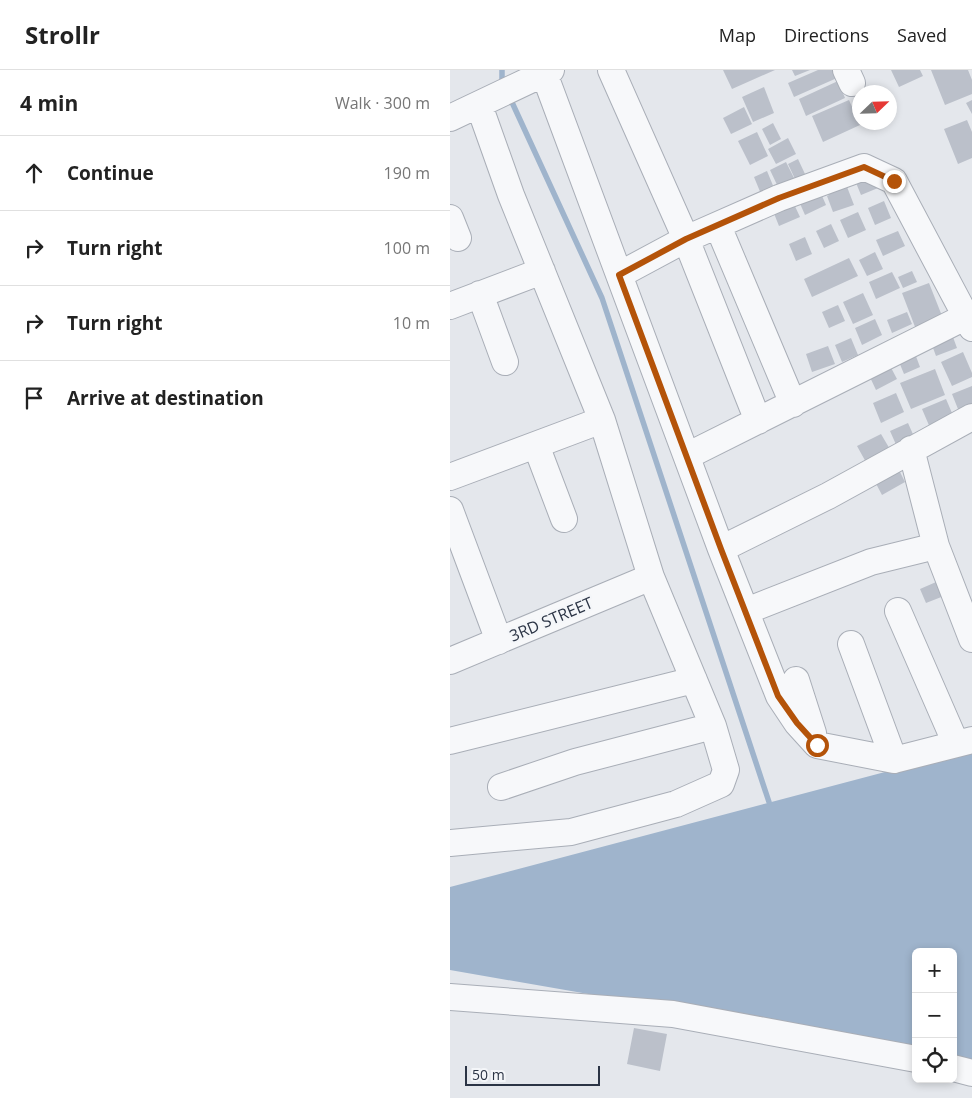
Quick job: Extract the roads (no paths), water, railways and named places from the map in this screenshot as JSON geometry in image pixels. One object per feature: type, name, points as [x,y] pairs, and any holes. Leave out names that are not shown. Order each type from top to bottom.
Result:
[{"type":"street","points":[[611,70],[686,239],[758,421]]},
{"type":"street","points":[[450,118],[534,76],[619,275],[778,696],[797,723],[817,745],[894,760],[964,742],[898,611]]},
{"type":"street","points":[[450,843],[571,832],[676,804],[721,784],[726,770],[713,726],[651,577],[602,420],[511,195],[485,101]]},
{"type":"street","points":[[619,275],[686,239],[779,198],[864,167],[894,181],[969,322],[792,404],[687,456]]},
{"type":"street","points":[[718,226],[792,404]]},
{"type":"street","points":[[450,306],[542,272]]},
{"type":"street","points":[[480,294],[505,362]]},
{"type":"street","points":[[721,549],[828,496],[972,417]]},
{"type":"street","points":[[450,477],[602,420]]},
{"type":"street","points":[[536,445],[564,519]]},
{"type":"street","points":[[911,449],[936,546],[972,639]]},
{"type":"street","points":[[450,510],[499,641]]},
{"type":"street","points":[[746,611],[871,562],[936,546]]},
{"type":"street","name":"3RD STREET","points":[[450,661],[651,577]]},
{"type":"street","points":[[851,644],[894,760]]},
{"type":"street","points":[[450,741],[694,680]]},
{"type":"street","points":[[796,680],[817,745]]},
{"type":"street","points":[[501,787],[575,762],[713,726]]},
{"type":"street","points":[[450,997],[673,1014],[912,1058]]},
{"type":"street","points":[[957,1069],[972,1073]]},
{"type":"water","points":[[972,749],[972,1060],[957,1058],[957,948],[912,948],[912,1050],[450,970],[450,887]]},
{"type":"waterway","points":[[502,70],[504,85]]},
{"type":"waterway","points":[[510,98],[602,298],[769,802]]}]
